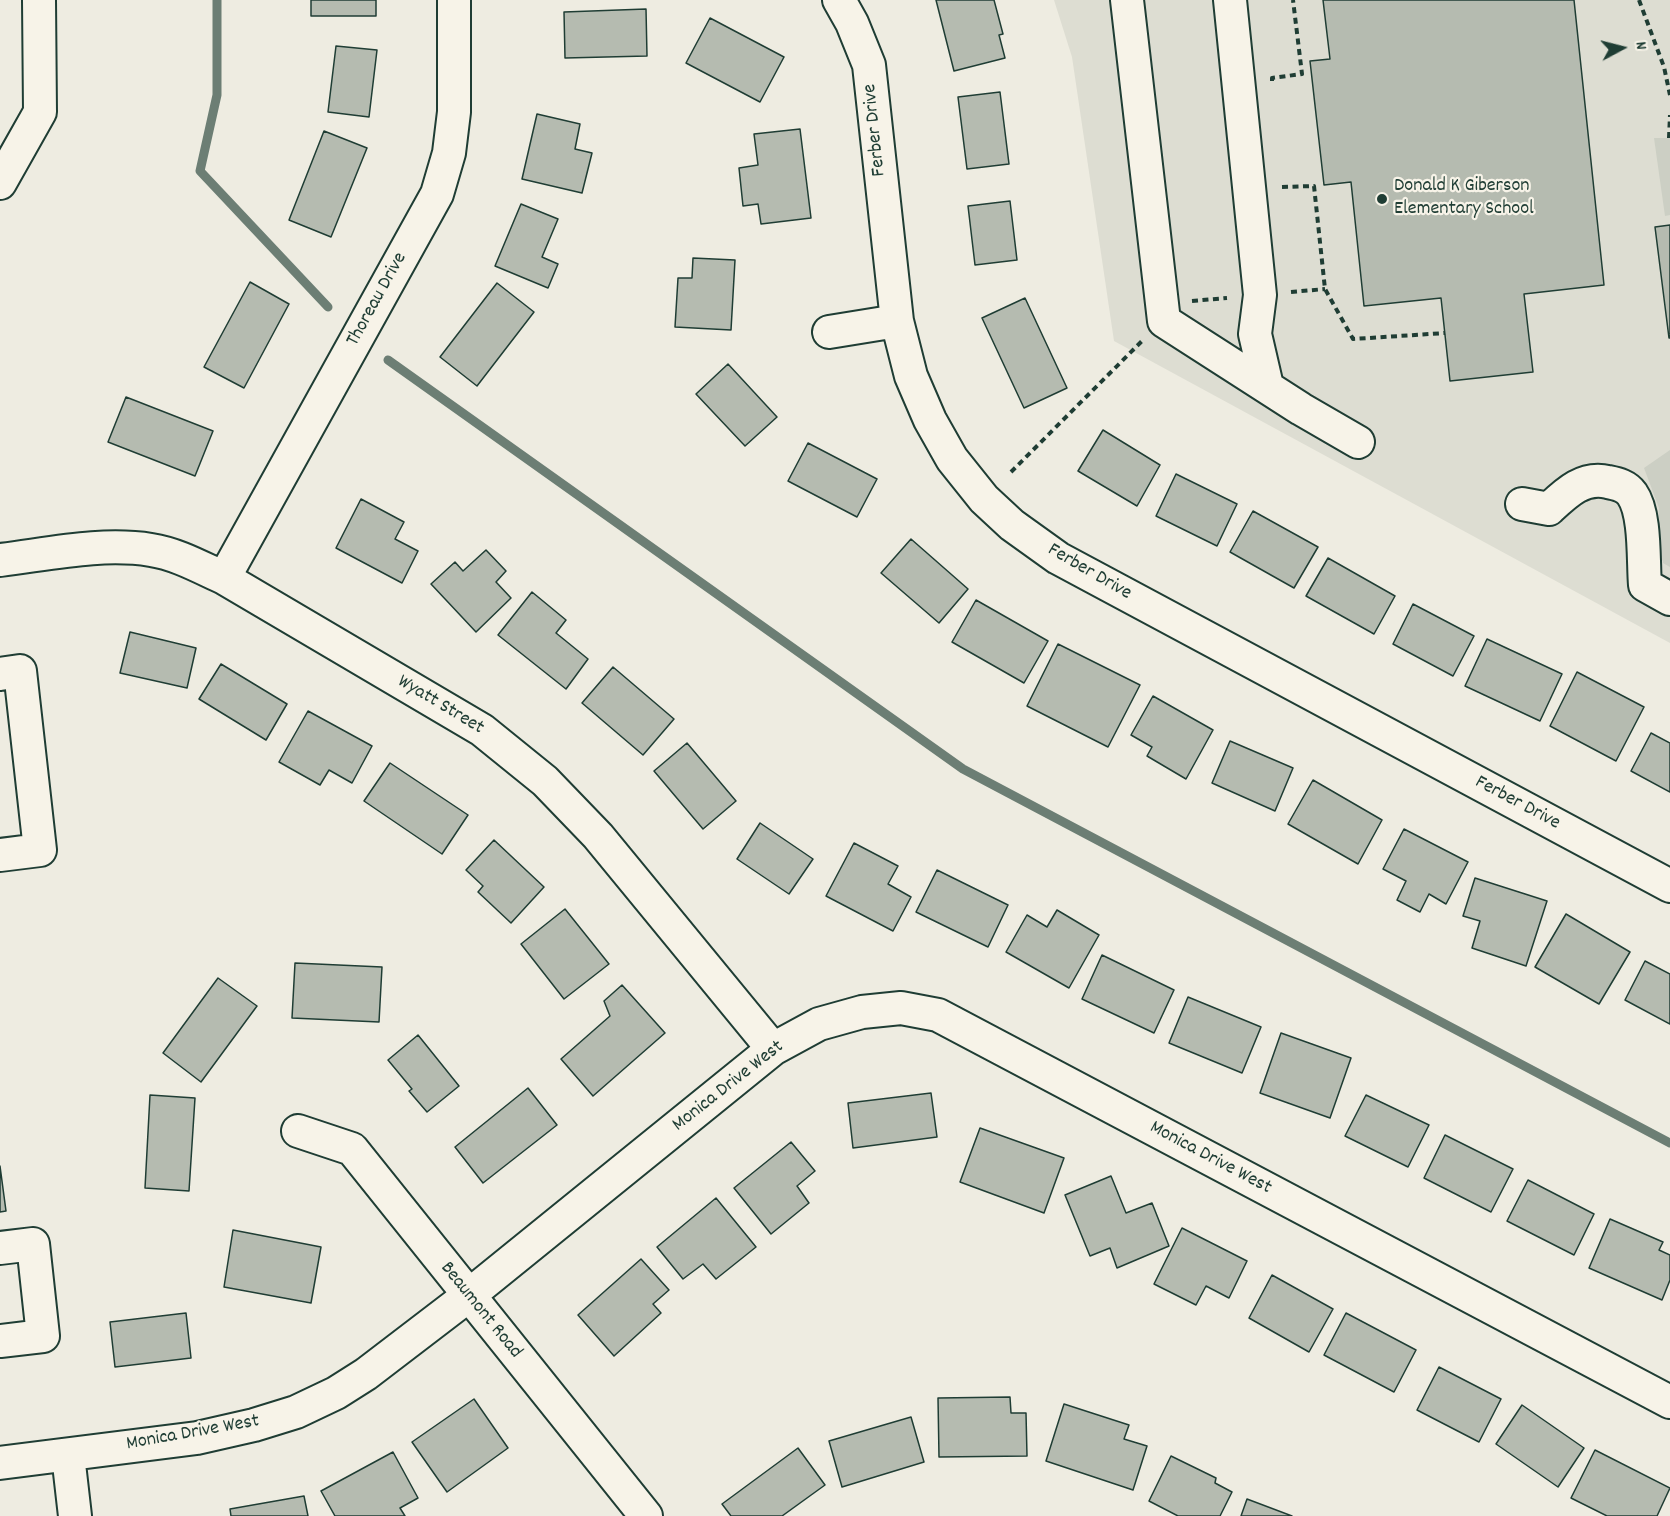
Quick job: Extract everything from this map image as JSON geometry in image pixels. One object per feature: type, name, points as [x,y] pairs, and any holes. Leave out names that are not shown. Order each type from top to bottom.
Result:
[{"type":"street","points":[[0,183],[40,112],[39,0]]},
{"type":"street","name":"Thoreau Drive","points":[[224,578],[437,194],[449,153],[454,112],[454,0]]},
{"type":"street","name":"Ferber Drive","points":[[838,0],[852,23],[869,64],[897,321],[911,376],[930,420],[952,459],[984,499],[1012,525],[1058,558],[1670,886]]},
{"type":"street","points":[[1127,0],[1164,321],[1301,409],[1358,442]]},
{"type":"street","points":[[1230,0],[1260,295],[1255,334],[1267,386]]},
{"type":"street","points":[[830,333],[897,321]]},
{"type":"street","points":[[1522,504],[1549,509],[1569,490],[1596,479],[1620,484],[1632,493],[1638,506],[1645,585],[1670,599]]},
{"type":"street","name":"Wyatt Street","points":[[0,560],[117,548],[152,550],[183,558],[224,578],[482,730],[545,781],[598,836],[773,1049]]},
{"type":"street","points":[[0,674],[20,671],[40,850],[0,855]]},
{"type":"street","name":"Monica Drive West","points":[[0,1463],[197,1438],[254,1425],[296,1412],[336,1394],[366,1374],[468,1296],[773,1049],[819,1024],[862,1012],[901,1008],[938,1015],[1670,1402]]},
{"type":"street","name":"Beaumont Road","points":[[298,1131],[352,1149],[646,1516]]},
{"type":"street","points":[[0,1248],[33,1244],[43,1336],[0,1341]]},
{"type":"street","points":[[68,1455],[75,1516]]},
{"type":"path","points":[[1273,89],[1272,78],[1302,74],[1293,0]]},
{"type":"path","points":[[1639,0],[1664,67],[1670,95]]},
{"type":"path","points":[[1670,115],[1670,138]]},
{"type":"path","points":[[1281,177],[1282,188],[1314,186],[1325,289],[1353,339],[1445,333]]},
{"type":"shaded area","name":"Donald K Giberson Elementary School","points":[[1054,0],[1670,0],[1670,643],[1114,341],[1072,57]]},
{"type":"shaded area","points":[[1654,138],[1670,138],[1670,215],[1665,216]]},
{"type":"shaded area","points":[[1670,450],[1670,567],[1663,563],[1656,539],[1659,508],[1644,468]]},
{"type":"building","points":[[311,0],[376,0],[376,16],[311,16]]},
{"type":"building","points":[[936,0],[994,0],[1003,34],[999,35],[1005,58],[954,71]]},
{"type":"building","points":[[1323,0],[1574,0],[1604,285],[1524,294],[1533,372],[1450,381],[1441,298],[1364,306],[1351,182],[1324,185],[1310,61],[1330,59]]},
{"type":"building","points":[[646,9],[647,56],[565,58],[564,12]]},
{"type":"building","points":[[710,18],[784,57],[760,102],[686,63]]},
{"type":"building","points":[[336,46],[377,50],[369,117],[328,112]]},
{"type":"building","points":[[1000,92],[1009,164],[967,169],[958,97]]},
{"type":"building","points":[[537,114],[580,124],[575,149],[592,153],[582,193],[522,179]]},
{"type":"building","points":[[800,129],[811,218],[761,224],[758,204],[743,206],[739,168],[758,165],[754,134]]},
{"type":"building","points":[[324,131],[367,148],[331,237],[289,220]]},
{"type":"building","points":[[1010,201],[1017,260],[975,265],[968,206]]},
{"type":"building","points":[[521,204],[558,219],[542,257],[558,264],[548,288],[495,266]]},
{"type":"building","points":[[1670,225],[1670,338],[1669,338],[1655,227]]},
{"type":"building","points":[[693,258],[735,260],[731,330],[675,327],[678,278],[692,278]]},
{"type":"building","points":[[250,282],[289,304],[244,388],[204,367]]},
{"type":"building","points":[[497,283],[534,312],[477,386],[440,357]]},
{"type":"building","points":[[1025,298],[1067,388],[1024,408],[982,318]]},
{"type":"building","points":[[728,364],[777,417],[745,446],[696,394]]},
{"type":"building","points":[[126,397],[213,431],[195,476],[108,442]]},
{"type":"building","points":[[1103,430],[1160,465],[1137,506],[1078,471]]},
{"type":"building","points":[[808,443],[877,479],[857,517],[788,481]]},
{"type":"building","points":[[1176,474],[1237,504],[1217,546],[1156,516]]},
{"type":"building","points":[[361,499],[404,522],[395,539],[418,551],[402,583],[336,548]]},
{"type":"building","points":[[1253,511],[1318,547],[1294,588],[1230,552]]},
{"type":"building","points":[[911,539],[968,589],[939,623],[881,573]]},
{"type":"building","points":[[486,550],[506,571],[496,582],[511,598],[476,632],[431,584],[455,562],[463,571]]},
{"type":"building","points":[[1328,558],[1395,596],[1374,634],[1306,596]]},
{"type":"building","points":[[532,592],[566,620],[556,633],[588,659],[566,689],[498,635]]},
{"type":"building","points":[[976,600],[1048,641],[1024,683],[952,642]]},
{"type":"building","points":[[1413,604],[1474,636],[1453,676],[1393,644]]},
{"type":"building","points":[[130,632],[196,648],[187,688],[120,673]]},
{"type":"building","points":[[1487,639],[1562,674],[1540,721],[1465,686]]},
{"type":"building","points":[[1058,644],[1140,685],[1108,747],[1027,706]]},
{"type":"building","points":[[221,664],[287,704],[266,740],[199,699]]},
{"type":"building","points":[[613,667],[674,719],[643,755],[582,703]]},
{"type":"building","points":[[1577,672],[1644,707],[1616,761],[1550,726]]},
{"type":"building","points":[[1153,696],[1213,730],[1186,779],[1147,756],[1152,747],[1131,735]]},
{"type":"building","points":[[308,711],[372,746],[352,783],[329,770],[320,785],[279,762]]},
{"type":"building","points":[[1651,733],[1670,743],[1670,792],[1631,771]]},
{"type":"building","points":[[1230,741],[1293,768],[1275,811],[1212,783]]},
{"type":"building","points":[[687,743],[736,801],[703,829],[654,771]]},
{"type":"building","points":[[390,763],[468,815],[442,854],[364,801]]},
{"type":"building","points":[[1313,780],[1382,820],[1358,864],[1288,824]]},
{"type":"building","points":[[760,823],[813,859],[789,894],[737,859]]},
{"type":"building","points":[[1404,829],[1468,862],[1446,904],[1429,894],[1420,912],[1397,900],[1406,881],[1383,869]]},
{"type":"building","points":[[494,840],[544,887],[511,923],[478,892],[483,886],[466,870]]},
{"type":"building","points":[[854,843],[898,866],[888,884],[911,897],[893,931],[826,896]]},
{"type":"building","points":[[937,870],[1008,905],[988,947],[916,912]]},
{"type":"building","points":[[1475,878],[1547,901],[1526,966],[1472,948],[1480,921],[1463,916]]},
{"type":"building","points":[[565,909],[609,964],[564,999],[521,944]]},
{"type":"building","points":[[1057,910],[1099,935],[1069,988],[1006,952],[1027,915],[1047,927]]},
{"type":"building","points":[[1566,914],[1630,952],[1599,1004],[1535,967]]},
{"type":"building","points":[[1102,955],[1174,990],[1154,1033],[1082,999]]},
{"type":"building","points":[[1645,961],[1670,974],[1670,1024],[1625,1000]]},
{"type":"building","points":[[295,963],[382,967],[379,1022],[292,1018]]},
{"type":"building","points":[[218,978],[257,1006],[201,1082],[163,1053]]},
{"type":"building","points":[[622,985],[665,1033],[593,1096],[561,1059],[610,1016],[604,1001]]},
{"type":"building","points":[[1188,997],[1261,1027],[1242,1073],[1169,1043]]},
{"type":"building","points":[[1281,1033],[1351,1058],[1330,1118],[1260,1093]]},
{"type":"building","points":[[418,1035],[459,1086],[427,1112],[409,1091],[412,1089],[388,1060]]},
{"type":"building","points":[[528,1088],[557,1125],[483,1183],[455,1147]]},
{"type":"building","points":[[931,1093],[937,1137],[853,1148],[848,1103]]},
{"type":"building","points":[[150,1095],[195,1098],[189,1191],[145,1188]]},
{"type":"building","points":[[1366,1095],[1429,1125],[1408,1167],[1345,1136]]},
{"type":"building","points":[[980,1128],[1064,1158],[1044,1213],[960,1182]]},
{"type":"building","points":[[1445,1135],[1513,1169],[1491,1212],[1424,1178]]},
{"type":"building","points":[[791,1142],[815,1171],[797,1186],[809,1203],[771,1234],[734,1188]]},
{"type":"building","points":[[0,1166],[6,1211],[0,1212]]},
{"type":"building","points":[[1111,1176],[1126,1213],[1152,1203],[1169,1246],[1117,1268],[1110,1248],[1090,1256],[1065,1195]]},
{"type":"building","points":[[1528,1180],[1594,1214],[1574,1255],[1507,1221]]},
{"type":"building","points":[[716,1198],[756,1247],[716,1279],[703,1264],[683,1279],[657,1247]]},
{"type":"building","points":[[1610,1219],[1663,1242],[1659,1250],[1670,1255],[1670,1280],[1662,1300],[1589,1268]]},
{"type":"building","points":[[1182,1228],[1247,1261],[1229,1298],[1206,1286],[1196,1305],[1154,1284]]},
{"type":"building","points":[[233,1230],[321,1247],[311,1303],[224,1287]]},
{"type":"building","points":[[641,1259],[669,1290],[653,1304],[661,1313],[614,1356],[578,1315]]},
{"type":"building","points":[[1272,1275],[1333,1309],[1309,1352],[1249,1318]]},
{"type":"building","points":[[186,1313],[191,1358],[115,1367],[110,1322]]},
{"type":"building","points":[[1346,1313],[1416,1350],[1394,1392],[1324,1355]]},
{"type":"building","points":[[1439,1367],[1501,1399],[1479,1442],[1417,1410]]},
{"type":"building","points":[[1010,1397],[1011,1413],[1026,1413],[1027,1456],[939,1457],[938,1398]]},
{"type":"building","points":[[474,1399],[508,1448],[447,1492],[412,1442]]},
{"type":"building","points":[[1064,1404],[1129,1425],[1124,1439],[1147,1446],[1133,1490],[1046,1461]]},
{"type":"building","points":[[1522,1405],[1584,1448],[1558,1487],[1496,1444]]},
{"type":"building","points":[[911,1417],[924,1462],[842,1487],[829,1441]]},
{"type":"building","points":[[798,1448],[825,1485],[782,1516],[731,1516],[722,1504]]},
{"type":"building","points":[[1595,1450],[1670,1488],[1657,1516],[1607,1516],[1571,1498]]},
{"type":"building","points":[[393,1452],[418,1498],[400,1508],[405,1516],[335,1516],[321,1491]]},
{"type":"building","points":[[1171,1456],[1216,1478],[1215,1483],[1232,1492],[1220,1516],[1178,1516],[1149,1501]]},
{"type":"building","points":[[304,1496],[308,1516],[231,1516],[230,1509]]},
{"type":"building","points":[[1247,1499],[1292,1516],[1241,1516]]},
{"type":"waterway","points":[[217,0],[217,95],[200,171],[328,307]]},
{"type":"waterway","points":[[388,360],[963,769],[1670,1143]]},
{"type":"place","name":"Donald K Giberson Elementary School","points":[[1382,199]]}]
